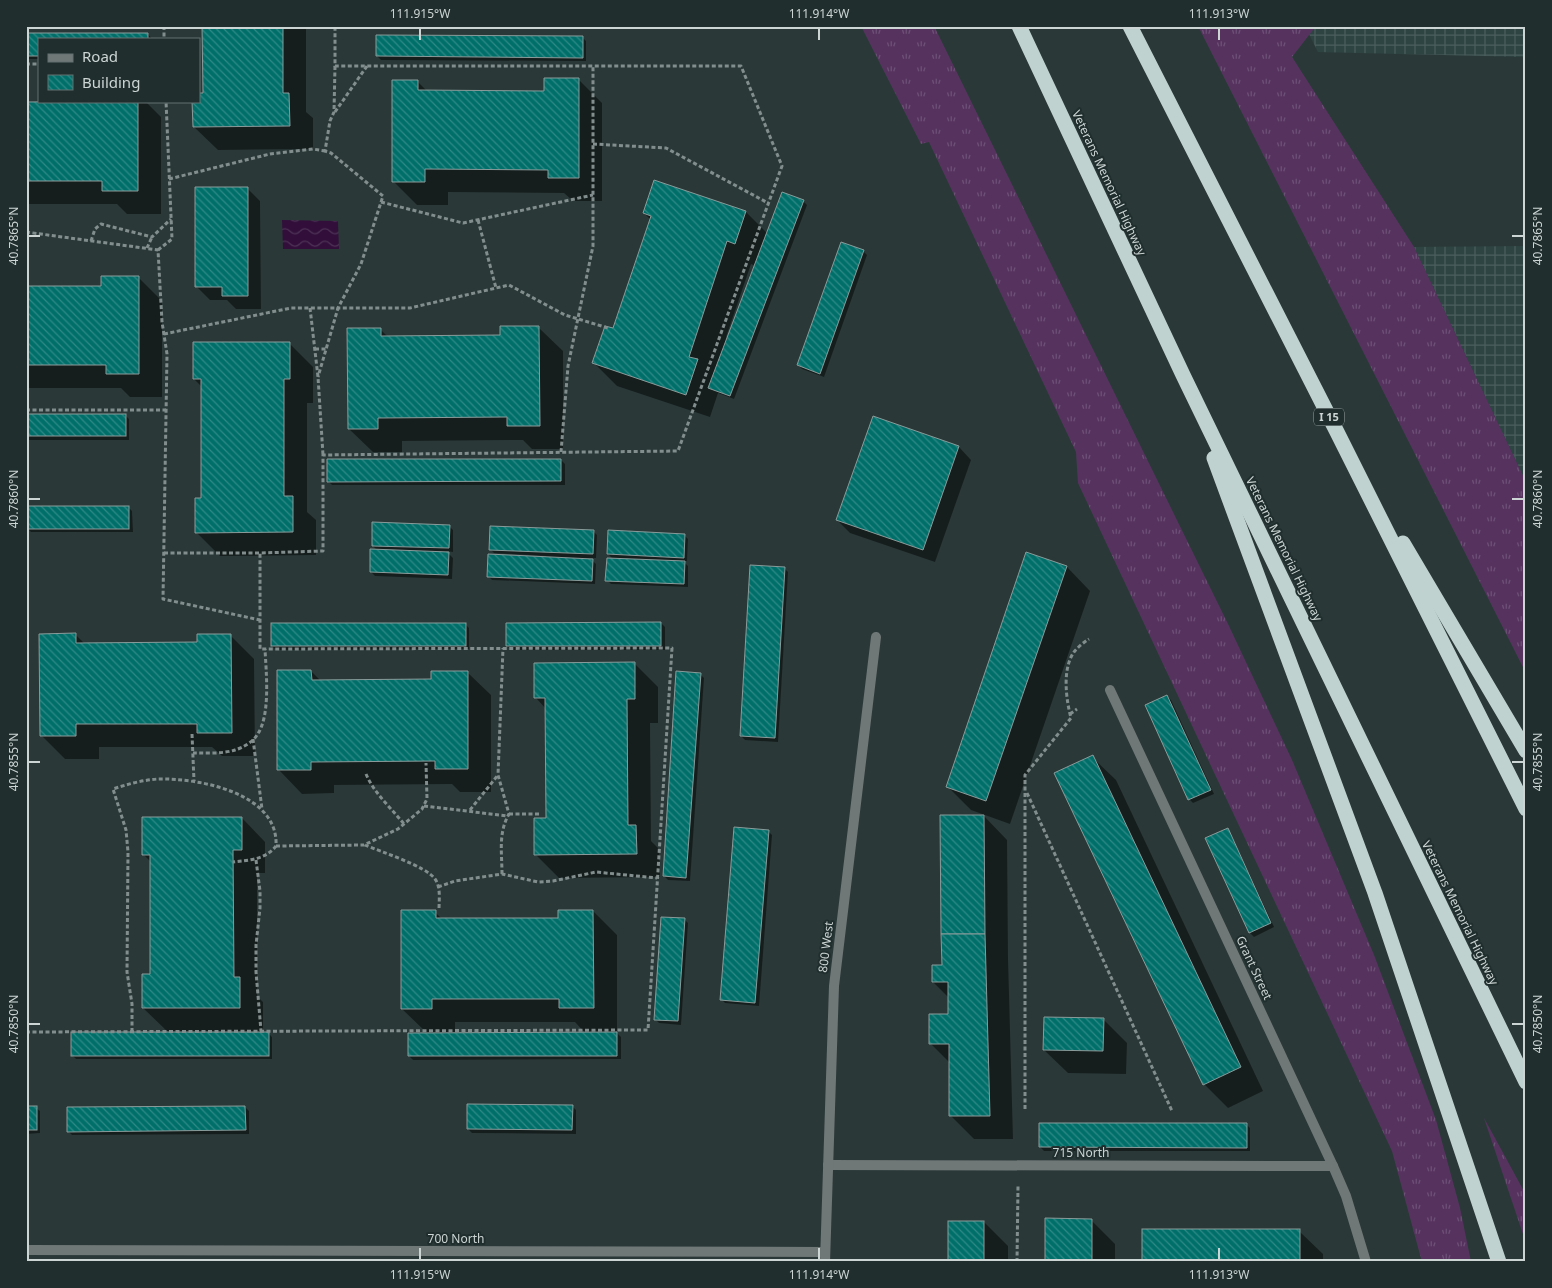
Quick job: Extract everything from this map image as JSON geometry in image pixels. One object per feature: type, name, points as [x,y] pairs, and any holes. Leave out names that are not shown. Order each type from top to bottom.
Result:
[{"type":"highway","name":"Veterans Memorial Highway","points":[[1019,26],[1183,375],[1526,1082]]},
{"type":"highway","name":"I 15","points":[[1130,26],[1526,809]]},
{"type":"highway","points":[[1183,375],[1375,893],[1499,1262]]},
{"type":"highway","points":[[1337,432],[1526,751]]},
{"type":"street","name":"800 West","points":[[826,1257],[834,986],[876,637]]},
{"type":"street","name":"Grant Street","points":[[1110,690],[1333,1166],[1346,1196],[1366,1262]]},
{"type":"street","name":"715 North","points":[[828,1165],[1333,1166]]},
{"type":"street","name":"700 North","points":[[26,1250],[826,1257]]},
{"type":"path","points":[[334,112],[335,26]]},
{"type":"path","points":[[323,455],[678,451],[782,166],[741,66],[334,66]]},
{"type":"path","points":[[325,151],[330,121],[334,112],[368,66]]},
{"type":"path","points":[[561,452],[568,366],[593,246],[593,66]]},
{"type":"path","points":[[26,232],[158,250],[172,239],[166,102]]},
{"type":"path","points":[[593,144],[666,148],[768,203]]},
{"type":"path","points":[[169,179],[270,154],[312,149],[331,153],[383,196],[361,264],[338,308],[318,377]]},
{"type":"path","points":[[381,202],[463,223],[593,195]]},
{"type":"path","points":[[147,248],[152,238],[171,219]]},
{"type":"path","points":[[478,220],[496,288]]},
{"type":"path","points":[[91,241],[95,229],[101,224],[152,238]]},
{"type":"path","points":[[158,250],[162,322],[167,354],[163,599],[260,620]]},
{"type":"path","points":[[164,334],[291,308],[410,308],[509,285],[565,315],[608,328]]},
{"type":"path","points":[[164,553],[323,551],[323,455],[318,377],[310,308]]},
{"type":"path","points":[[315,350],[326,349]]},
{"type":"path","points":[[26,410],[166,410]]},
{"type":"path","points":[[26,1032],[648,1030],[672,648],[260,648],[260,553]]},
{"type":"path","points":[[1025,1109],[1025,775],[1071,718],[1067,704],[1068,671],[1074,653],[1089,638]]},
{"type":"path","points":[[193,753],[235,750],[257,735],[264,718],[267,699],[265,648]]},
{"type":"path","points":[[502,874],[500,844],[505,820],[508,815],[498,775],[503,648]]},
{"type":"path","points":[[1070,714],[1077,710]]},
{"type":"path","points":[[192,734],[194,782]]},
{"type":"path","points":[[253,739],[262,810]]},
{"type":"path","points":[[233,862],[256,860],[263,857],[276,846],[364,844],[382,838],[398,829],[424,806],[427,799],[426,763]]},
{"type":"path","points":[[366,774],[369,782],[404,824]]},
{"type":"path","points":[[469,811],[498,775]]},
{"type":"path","points":[[132,1032],[132,1004],[127,972],[128,852],[126,830],[113,789],[159,779],[213,785],[251,802],[262,810],[270,818],[275,830],[276,846]]},
{"type":"path","points":[[1025,790],[1172,1111]]},
{"type":"path","points":[[424,806],[508,815],[539,814]]},
{"type":"path","points":[[364,844],[422,869],[435,878],[438,887],[439,910]]},
{"type":"path","points":[[256,860],[260,908],[256,945],[256,972],[261,1031]]},
{"type":"path","points":[[438,887],[455,881],[502,874],[538,882],[553,881],[596,872],[657,878]]},
{"type":"path","points":[[1018,1185],[1018,1262]]},
{"type":"shaded area","points":[[1305,26],[1526,26],[1526,57],[1318,52]]},
{"type":"shaded area","points":[[1526,246],[1526,482],[1414,247]]},
{"type":"green space","points":[[861,26],[934,26],[1228,624],[1292,760],[1374,955],[1436,1120],[1460,1208],[1471,1262],[1422,1262],[1392,1151],[1078,483],[1076,452],[929,142],[921,144]]},
{"type":"green space","points":[[1198,26],[1316,26],[1292,57],[1414,247],[1526,482],[1526,673]]},
{"type":"green space","points":[[1484,1118],[1526,1195],[1526,1243]]},
{"type":"water","points":[[282,220],[338,221],[339,249],[283,249]]},
{"type":"building","points":[[202,26],[283,26],[283,93],[289,93],[290,126],[193,127],[192,102],[200,102],[200,93],[203,93]]},
{"type":"building","points":[[26,33],[148,33],[148,38],[38,38],[38,56],[26,56]]},
{"type":"building","points":[[376,35],[583,36],[583,58],[376,56]]},
{"type":"building","points":[[544,78],[579,78],[579,178],[548,178],[548,170],[425,169],[425,182],[392,182],[392,80],[418,80],[418,90],[544,91]]},
{"type":"building","points":[[26,102],[138,102],[138,191],[102,191],[102,181],[26,181]]},
{"type":"building","points":[[654,180],[746,211],[735,244],[727,241],[689,357],[698,359],[686,395],[592,363],[605,326],[613,328],[651,216],[643,213]]},
{"type":"building","points":[[195,187],[248,187],[248,296],[222,296],[222,287],[195,287]]},
{"type":"building","points":[[782,192],[804,200],[730,396],[708,388]]},
{"type":"building","points":[[841,242],[864,250],[820,374],[797,365]]},
{"type":"building","points":[[101,276],[139,276],[139,374],[106,374],[106,365],[26,365],[26,286],[101,286]]},
{"type":"building","points":[[500,326],[539,326],[540,426],[507,426],[507,417],[378,418],[378,429],[348,429],[347,328],[381,328],[381,336],[500,335]]},
{"type":"building","points":[[193,342],[290,342],[290,379],[284,379],[284,496],[293,496],[293,532],[195,533],[195,498],[201,498],[201,379],[193,379]]},
{"type":"building","points":[[26,414],[126,414],[126,436],[26,436]]},
{"type":"building","points":[[873,416],[959,446],[923,550],[836,520]]},
{"type":"building","points":[[327,459],[561,459],[561,481],[327,482]]},
{"type":"building","points":[[26,506],[129,506],[129,529],[26,529]]},
{"type":"building","points":[[372,522],[450,525],[449,548],[372,546]]},
{"type":"building","points":[[490,526],[594,530],[593,554],[489,550]]},
{"type":"building","points":[[608,530],[685,534],[684,558],[607,554]]},
{"type":"building","points":[[370,549],[449,552],[448,575],[370,572]]},
{"type":"building","points":[[1026,552],[1067,566],[986,801],[946,787]]},
{"type":"building","points":[[488,554],[593,559],[592,581],[487,577]]},
{"type":"building","points":[[607,558],[685,561],[684,584],[605,581]]},
{"type":"building","points":[[750,565],[785,567],[775,738],[740,736]]},
{"type":"building","points":[[661,622],[661,646],[506,646],[506,623]]},
{"type":"building","points":[[271,623],[466,623],[466,646],[271,646]]},
{"type":"building","points":[[76,633],[76,643],[197,642],[197,634],[231,634],[232,733],[197,733],[197,724],[76,724],[76,736],[40,736],[39,634]]},
{"type":"building","points":[[635,662],[635,699],[627,699],[628,825],[636,825],[637,854],[534,855],[534,818],[546,818],[545,698],[534,698],[534,663]]},
{"type":"building","points":[[277,670],[311,670],[312,680],[431,679],[431,671],[468,671],[468,769],[435,769],[435,761],[311,762],[311,770],[277,770]]},
{"type":"building","points":[[676,671],[701,673],[686,878],[663,876]]},
{"type":"building","points":[[1167,695],[1211,790],[1188,800],[1145,705]]},
{"type":"building","points":[[1093,755],[1241,1067],[1203,1085],[1054,773]]},
{"type":"building","points":[[940,815],[984,815],[985,934],[941,934]]},
{"type":"building","points":[[142,817],[242,817],[242,850],[233,850],[234,977],[240,977],[240,1008],[142,1008],[142,974],[150,974],[150,855],[142,855]]},
{"type":"building","points":[[734,827],[769,830],[755,1003],[720,1000]]},
{"type":"building","points":[[1228,828],[1271,923],[1249,933],[1205,838]]},
{"type":"building","points":[[401,910],[436,910],[436,918],[558,918],[558,910],[593,910],[594,1008],[559,1008],[559,999],[432,999],[432,1009],[401,1009]]},
{"type":"building","points":[[661,917],[685,918],[678,1021],[654,1020]]},
{"type":"building","points":[[941,934],[985,934],[990,1116],[949,1116],[949,1044],[929,1044],[929,1014],[948,1014],[948,982],[932,982],[932,965],[942,965]]},
{"type":"building","points":[[1044,1017],[1104,1018],[1103,1051],[1043,1050]]},
{"type":"building","points":[[71,1032],[269,1032],[269,1056],[71,1056]]},
{"type":"building","points":[[617,1032],[617,1056],[408,1056],[408,1033]]},
{"type":"building","points":[[467,1104],[573,1105],[572,1130],[467,1129]]},
{"type":"building","points":[[26,1106],[37,1106],[37,1130],[26,1130]]},
{"type":"building","points":[[245,1106],[246,1130],[67,1132],[67,1107]]},
{"type":"building","points":[[1039,1123],[1247,1123],[1247,1148],[1039,1147]]},
{"type":"building","points":[[1045,1218],[1092,1219],[1092,1262],[1045,1262]]},
{"type":"building","points":[[948,1221],[984,1221],[984,1262],[948,1262]]},
{"type":"building","points":[[1142,1229],[1300,1229],[1300,1262],[1142,1262]]}]
